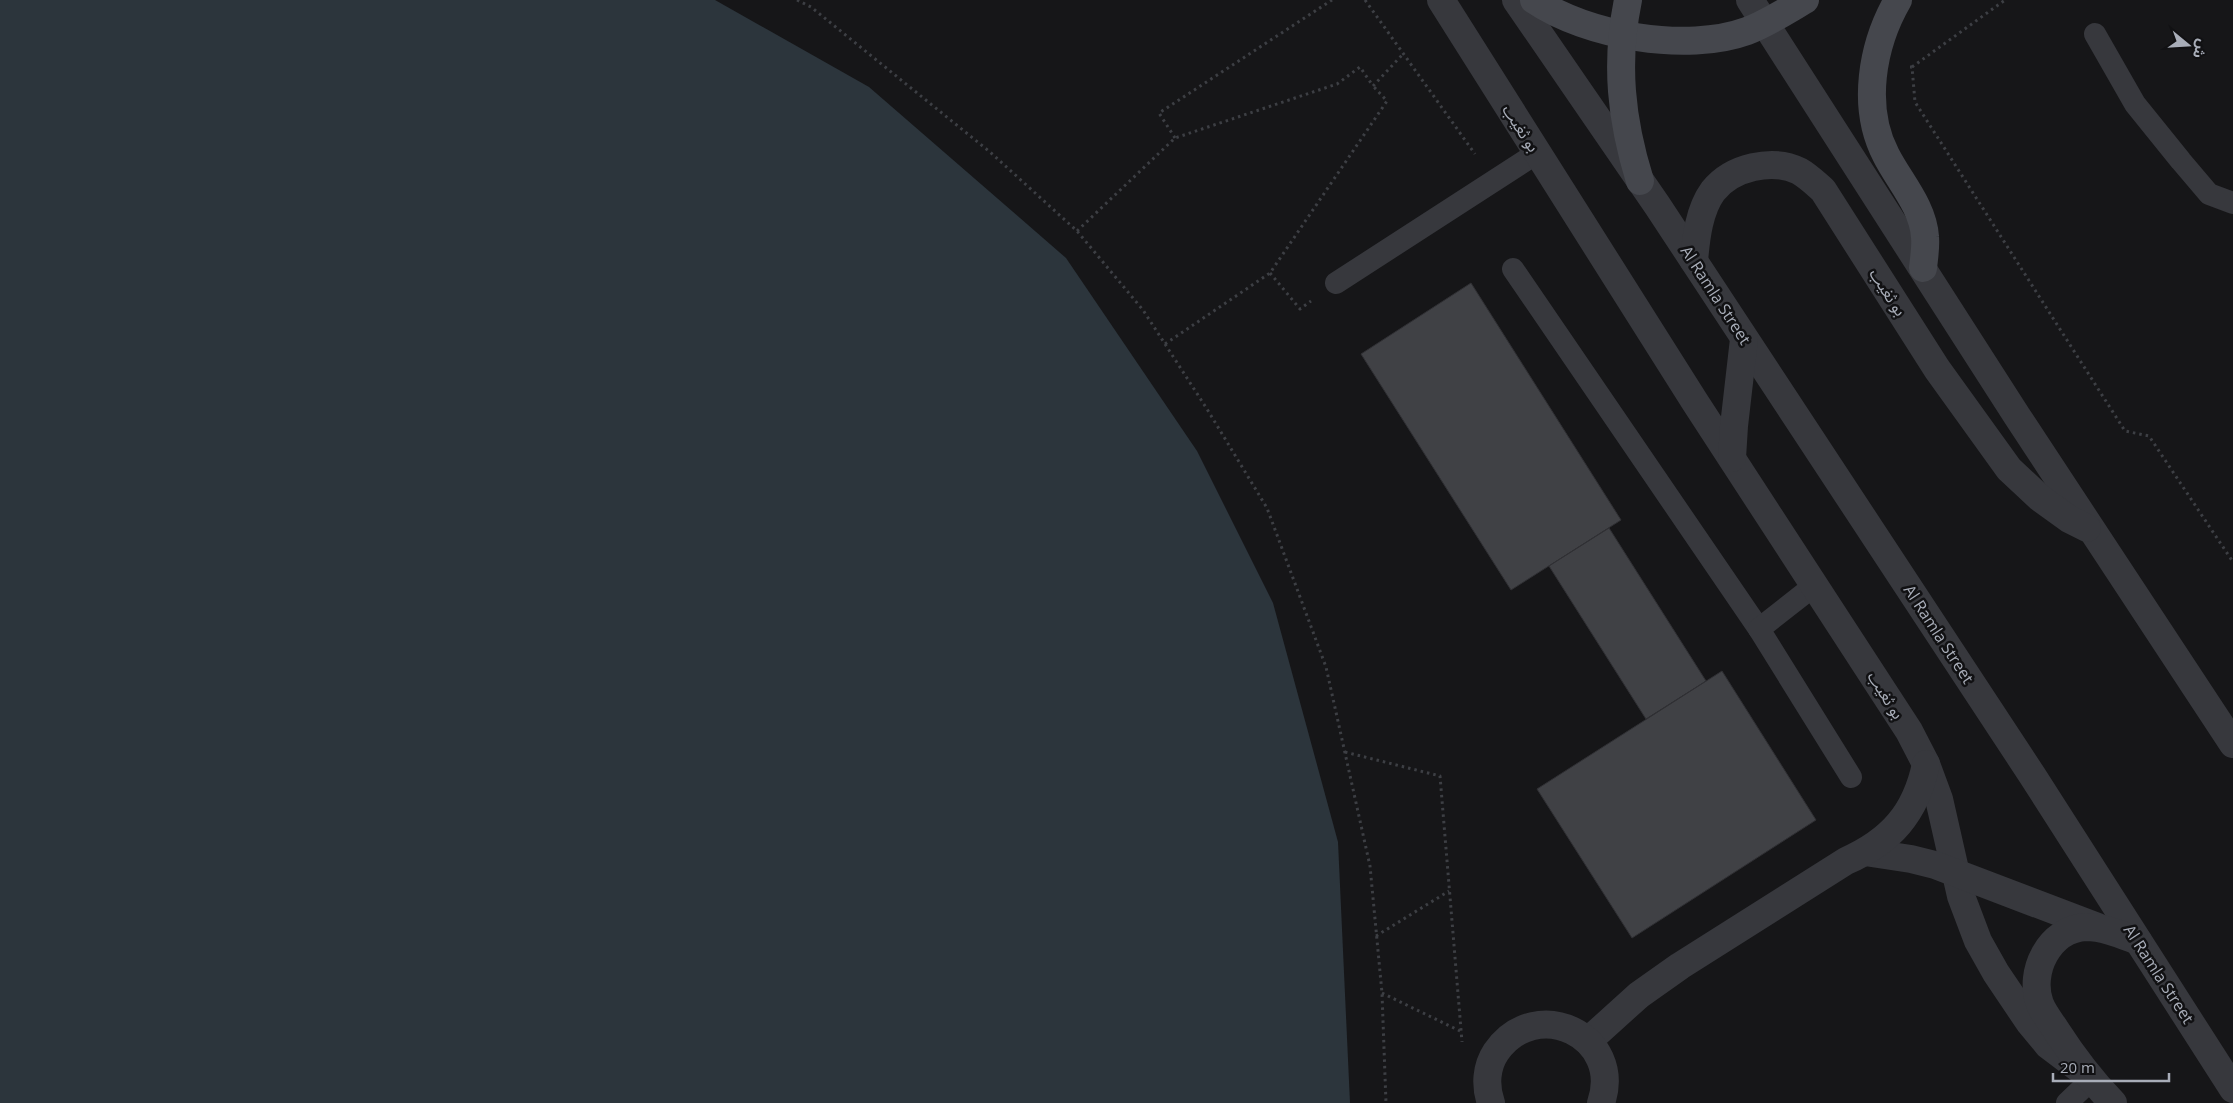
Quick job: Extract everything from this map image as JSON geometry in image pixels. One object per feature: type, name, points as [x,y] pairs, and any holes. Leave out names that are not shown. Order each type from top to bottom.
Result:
[{"type":"main road","points":[[1534,0],[1572,19],[1622,34],[1663,41],[1692,42],[1717,39],[1747,31],[1805,0]]},
{"type":"main road","name":"Al Ramla Street","points":[[1628,0],[1622,34],[1621,86],[1625,128],[1640,181]]},
{"type":"main road","points":[[1898,0],[1887,19],[1875,59],[1872,98],[1876,125],[1885,154],[1910,195],[1922,222],[1925,237],[1923,268]]},
{"type":"street","name":"بو ثغيب","points":[[1441,0],[1732,458],[1909,731],[1926,764],[1939,799],[1968,917],[1978,941],[1996,973],[2029,1022],[2048,1045],[2088,1077],[2113,1103]]},
{"type":"street","name":"Al Ramla Street","points":[[1516,0],[1694,261],[2021,759],[2233,1089]]},
{"type":"street","points":[[1750,0],[2233,744]]},
{"type":"street","name":"بو ثغيب","points":[[1694,261],[1700,221],[1713,191],[1724,181],[1751,167],[1767,165],[1784,166],[1798,171],[1811,179],[1823,190],[1937,369],[2008,469],[2047,503],[2069,519],[2093,531]]},
{"type":"street","points":[[1732,458],[1734,417],[1744,338]]},
{"type":"street","points":[[1588,1041],[1639,995],[1680,966],[1846,861],[1865,852],[1894,829],[1907,814],[1921,788],[1926,764]]},
{"type":"street","name":"بو ثغيب","points":[[1865,852],[1911,859],[1956,873],[2138,941]]},
{"type":"street","name":"بو ثغيب","points":[[2088,1077],[2041,1007],[2036,993],[2036,980],[2039,966],[2046,951],[2057,940],[2068,932],[2084,927],[2099,928]]},
{"type":"street","points":[[1491,1103],[1487,1086],[1490,1064],[1500,1046],[1517,1031],[1527,1026],[1549,1024],[1570,1029],[1588,1041],[1600,1059],[1604,1069],[1605,1091],[1601,1103]]},
{"type":"lane","points":[[2095,34],[2135,104],[2181,161],[2209,194],[2233,203]]},
{"type":"lane","points":[[1336,283],[1537,153]]},
{"type":"lane","points":[[1513,269],[1759,629],[1851,776]]},
{"type":"lane","points":[[1759,629],[1815,585]]},
{"type":"lane","points":[[2068,1103],[2088,1077]]},
{"type":"path","points":[[797,0],[812,7],[983,146],[1077,232],[1143,310],[1267,508],[1326,667],[1370,866],[1382,993],[1386,1103]]},
{"type":"path","points":[[1175,138],[1159,113],[1332,0]]},
{"type":"path","points":[[1365,0],[1494,180]]},
{"type":"path","points":[[1875,59],[1912,68],[2005,0]]},
{"type":"path","points":[[1374,86],[1404,54]]},
{"type":"path","points":[[1077,232],[1175,138],[1337,84],[1360,66],[1387,101],[1270,272],[1165,344]]},
{"type":"path","points":[[1912,68],[1915,102],[2125,432],[2150,436],[2233,562]]},
{"type":"path","points":[[1270,272],[1300,310],[1336,283]]},
{"type":"path","points":[[1346,752],[1440,776],[1462,1049]]},
{"type":"path","points":[[1376,936],[1449,891]]},
{"type":"path","points":[[1382,993],[1461,1031]]},
{"type":"shaded area","points":[[0,0],[715,0],[869,87],[1066,258],[1197,451],[1273,603],[1338,842],[1350,1103],[0,1103]]},
{"type":"building","points":[[1471,283],[1621,520],[1511,590],[1361,354]]},
{"type":"building","points":[[1609,528],[1706,681],[1646,719],[1549,566]]},
{"type":"building","points":[[1722,671],[1816,820],[1632,938],[1537,789]]}]
